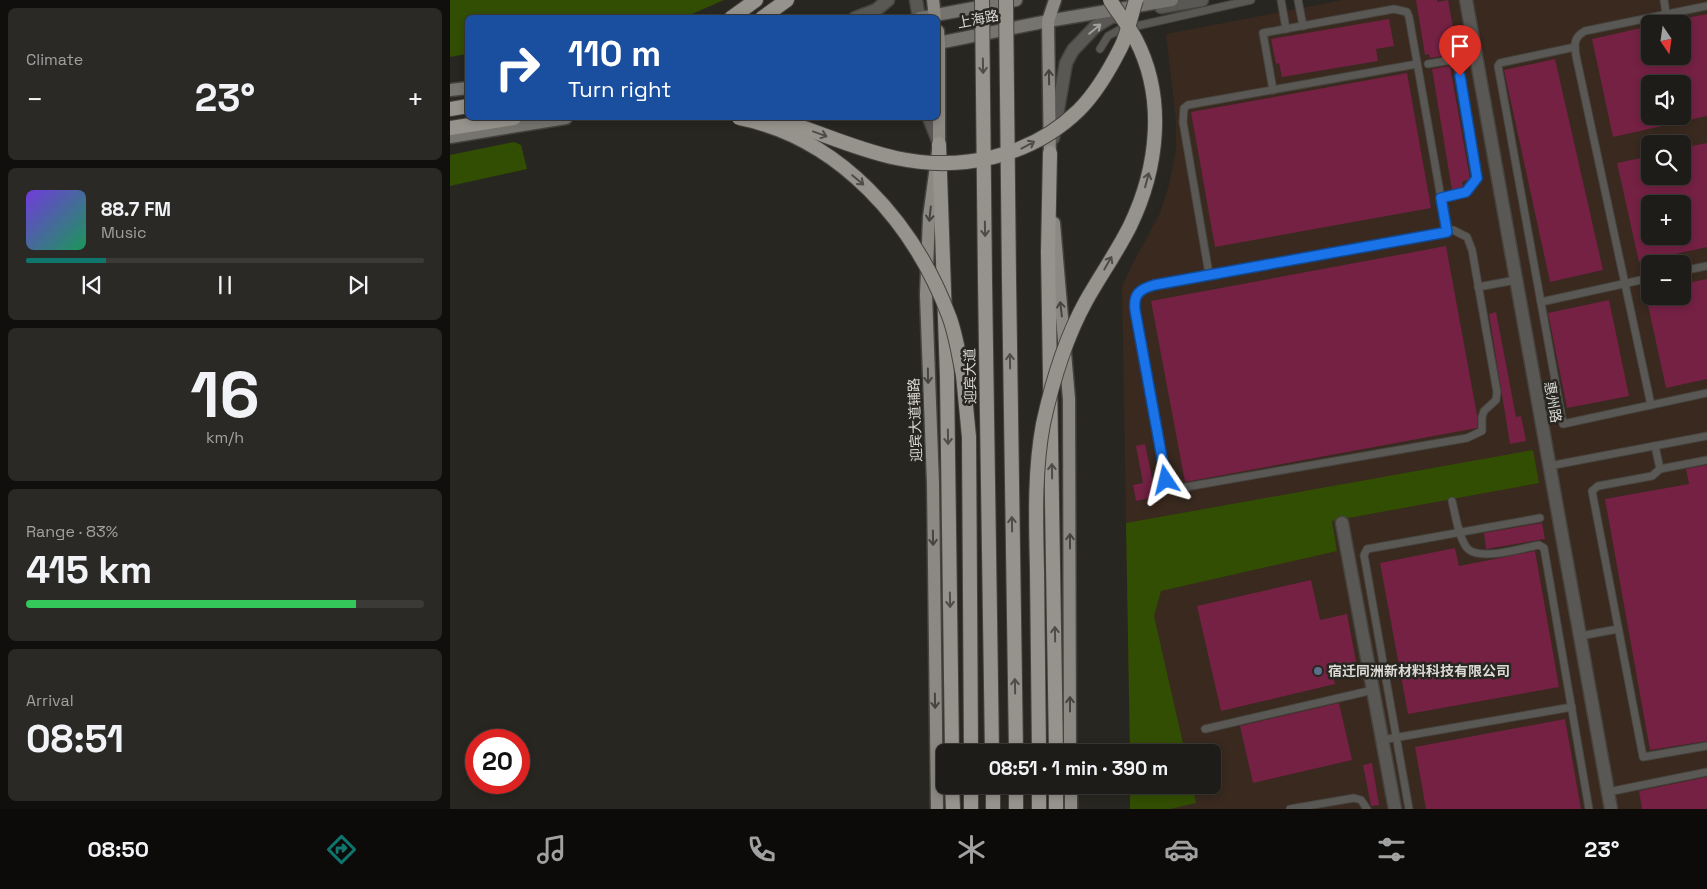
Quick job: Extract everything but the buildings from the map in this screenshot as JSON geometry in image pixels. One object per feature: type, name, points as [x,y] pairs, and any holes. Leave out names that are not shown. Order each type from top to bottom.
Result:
[{"type":"highway","points":[[735,15],[756,0]]},
{"type":"highway","points":[[766,15],[787,0]]},
{"type":"highway","name":"迎宾大道","points":[[982,0],[992,744]]},
{"type":"highway","points":[[1006,0],[1016,744]]},
{"type":"highway","points":[[1039,744],[1038,456],[1044,424],[1057,370],[1085,303],[1130,226],[1144,192],[1154,153],[1156,116],[1150,75],[1136,40],[1110,0]]},
{"type":"highway","points":[[780,120],[897,158],[935,163],[989,159],[1026,147],[1079,110],[1101,82],[1122,45],[1136,0]]},
{"type":"highway","points":[[450,109],[465,106]]},
{"type":"highway","points":[[450,128],[500,120]]},
{"type":"highway","points":[[472,124],[505,120]]},
{"type":"highway","points":[[746,120],[779,130],[803,140],[829,155],[878,196],[920,253],[950,318],[963,375],[969,437],[970,744]]},
{"type":"highway","points":[[939,144],[947,377],[952,744]]},
{"type":"highway","points":[[1050,153],[1048,252],[1056,744]]},
{"type":"highway","points":[[952,794],[953,809]]},
{"type":"highway","points":[[971,794],[971,809]]},
{"type":"highway","points":[[993,794],[993,809]]},
{"type":"highway","points":[[1016,794],[1016,809]]},
{"type":"highway","points":[[1039,794],[1040,809]]},
{"type":"highway","points":[[1056,794],[1056,809]]},
{"type":"main road","points":[[933,0],[935,15]]},
{"type":"main road","name":"上海路","points":[[940,15],[1016,0]]},
{"type":"main road","points":[[1055,0],[1048,21],[1050,153],[1058,286],[1069,399],[1070,744]]},
{"type":"main road","name":"上海路","points":[[940,39],[1172,0]]},
{"type":"main road","points":[[450,90],[465,88]]},
{"type":"main road","points":[[450,137],[554,120]]},
{"type":"main road","name":"迎宾大道辅路","points":[[936,809],[933,484],[926,295],[930,217],[939,144],[939,120]]},
{"type":"main road","points":[[1071,794],[1071,809]]},
{"type":"street","points":[[863,15],[876,10],[888,0]]},
{"type":"street","points":[[916,0],[918,15]]},
{"type":"street","points":[[1050,153],[1066,63],[1073,50],[1096,26],[1111,17],[1202,0]]},
{"type":"street","name":"惠州路","points":[[1466,0],[1611,809]]},
{"type":"street","points":[[930,120],[939,144]]},
{"type":"street","points":[[1342,523],[1395,809]]},
{"type":"lane","points":[[1100,49],[1108,36],[1119,30],[1251,0]]},
{"type":"lane","points":[[1281,0],[1286,29]]},
{"type":"lane","points":[[1298,0],[1303,26]]},
{"type":"lane","points":[[1664,0],[1666,14]]},
{"type":"lane","points":[[1651,405],[1575,40],[1578,34],[1585,31],[1707,6]]},
{"type":"lane","points":[[1273,90],[1263,33],[1401,10],[1407,12],[1418,64],[1447,232]]},
{"type":"lane","points":[[1575,47],[1500,63],[1498,66],[1563,424],[1707,392]]},
{"type":"lane","points":[[1428,64],[1456,59],[1477,178],[1466,192],[1441,198]]},
{"type":"lane","points":[[1209,274],[1183,122],[1184,108],[1188,105],[1418,64]]},
{"type":"lane","points":[[1454,230],[1467,237],[1472,250],[1497,392],[1496,400],[1484,411],[1482,431],[1476,435],[1173,488],[1166,480],[1134,299],[1138,292],[1154,285],[1209,274],[1447,232],[1454,230]]},
{"type":"lane","points":[[1691,269],[1707,266]]},
{"type":"lane","points":[[1478,287],[1516,280]]},
{"type":"lane","points":[[1541,302],[1641,280]]},
{"type":"lane","points":[[1549,466],[1707,436]]},
{"type":"lane","points":[[1655,446],[1660,469]]},
{"type":"lane","points":[[1707,460],[1660,469],[1652,476],[1598,486],[1592,491],[1643,757],[1707,746]]},
{"type":"lane","points":[[1452,501],[1466,548],[1475,553],[1487,555],[1539,545],[1544,548],[1589,809]]},
{"type":"lane","points":[[1409,809],[1364,554],[1367,549],[1540,518]]},
{"type":"lane","points":[[1580,636],[1618,628]]},
{"type":"lane","points":[[1205,729],[1373,690]]},
{"type":"lane","points":[[1382,740],[1572,707]]},
{"type":"lane","points":[[1608,792],[1707,772]]},
{"type":"lane","points":[[1290,809],[1354,798],[1361,800],[1367,809]]},
{"type":"shaded area","points":[[1343,0],[1707,0],[1707,809],[1130,809],[1130,794],[1221,794],[1221,744],[1130,744],[1122,287],[1160,213],[1169,185],[1176,149],[1176,121],[1166,34]]},
{"type":"green space","points":[[450,0],[724,0],[690,15],[465,15],[465,54],[450,57]]},
{"type":"green space","points":[[514,142],[521,145],[527,169],[450,186],[450,155]]},
{"type":"green space","points":[[1533,450],[1539,483],[1332,521],[1337,551],[1161,591],[1154,616],[1183,744],[1130,744],[1126,523]]},
{"type":"green space","points":[[1130,794],[1194,794],[1196,803],[1170,809],[1130,809]]},
{"type":"place","name":"宿迁同洲新材料科技有限公司","points":[[1318,671]]},
{"type":"route","points":[[1166,480],[1135,310],[1134,299],[1138,292],[1154,285],[1447,232],[1441,198],[1466,192],[1477,178],[1460,76]]}]
